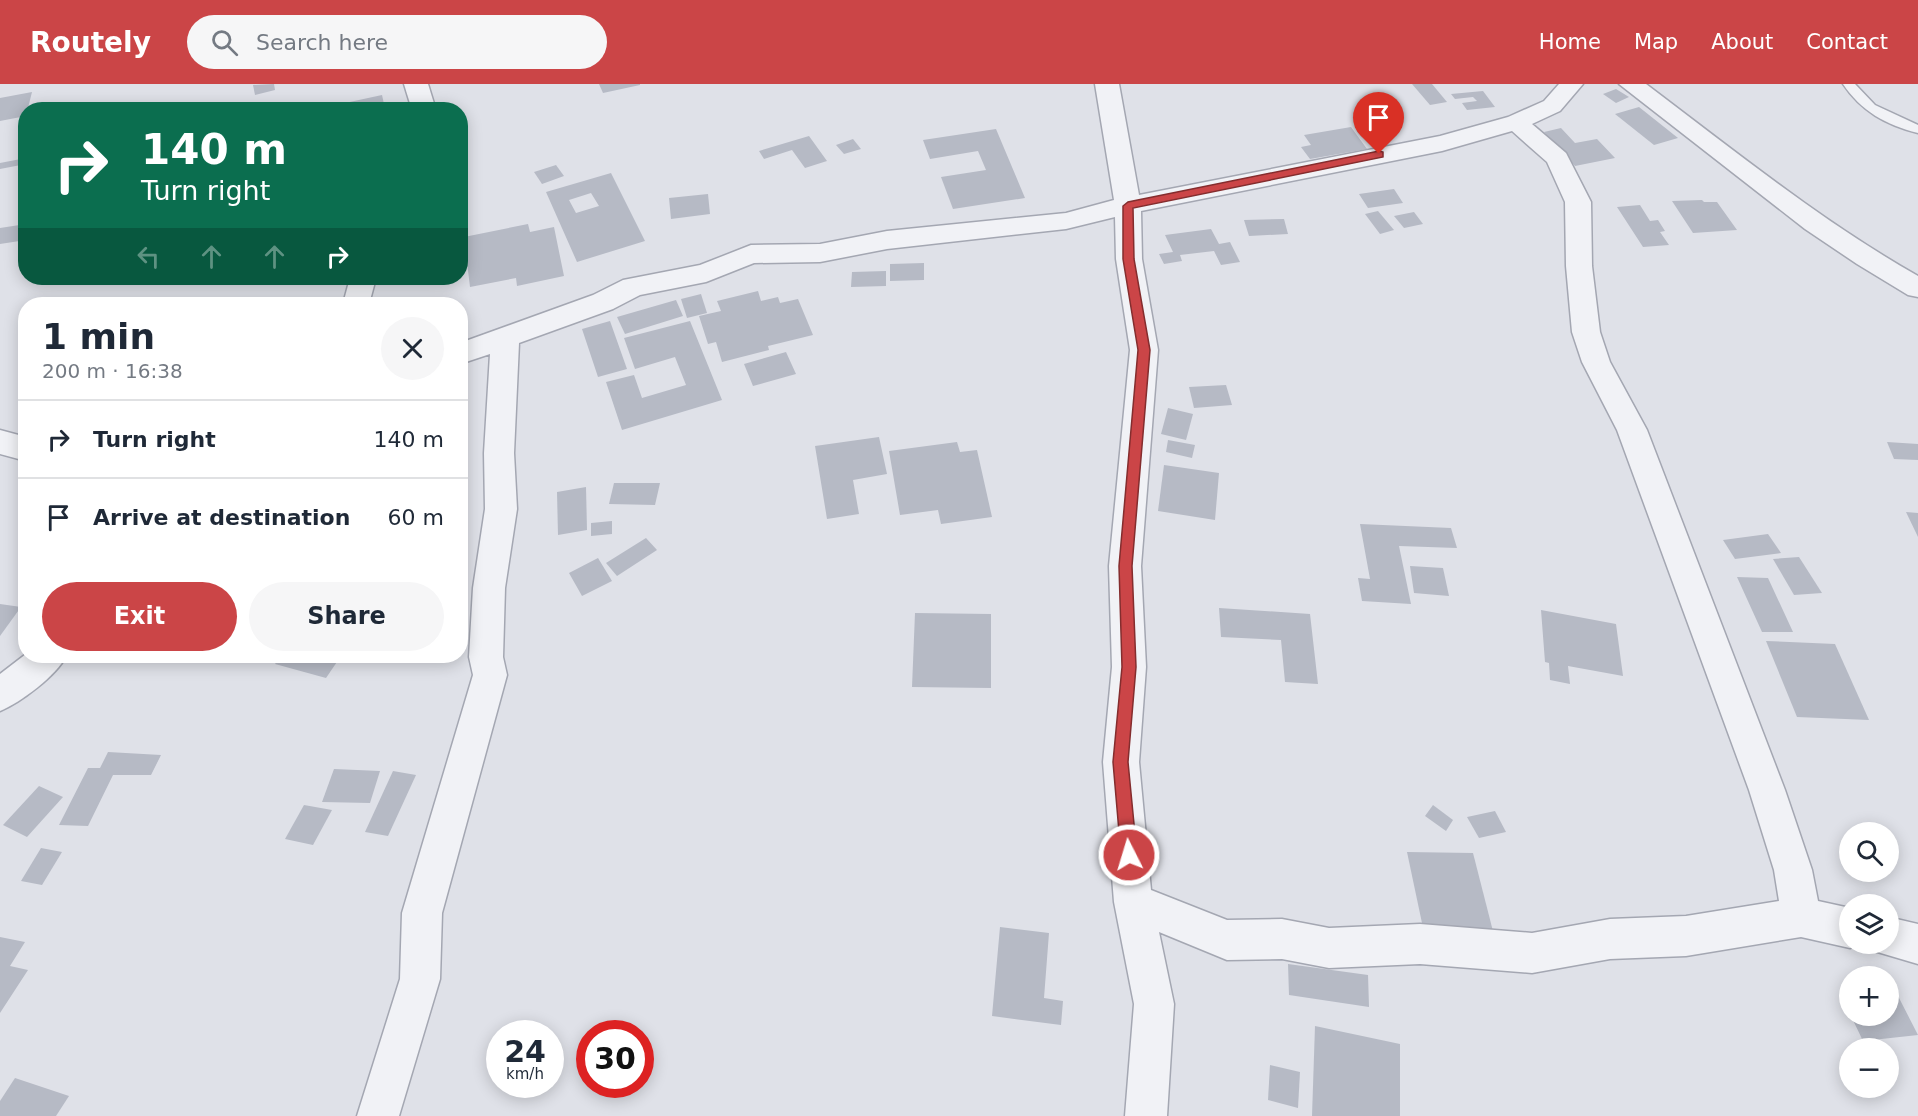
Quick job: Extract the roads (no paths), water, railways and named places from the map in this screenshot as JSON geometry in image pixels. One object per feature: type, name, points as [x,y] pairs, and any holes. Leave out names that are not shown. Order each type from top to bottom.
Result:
[{"type":"street","points":[[416,84],[422,102]]},
{"type":"street","points":[[1107,84],[1128,206],[1129,259],[1144,350],[1125,566],[1129,667],[1121,762],[1133,902],[1154,1004],[1146,1116]]},
{"type":"street","points":[[468,351],[603,302],[633,287],[706,273],[751,254],[819,253],[887,240],[1066,221],[1128,206],[1442,143],[1516,122],[1551,106],[1571,84]]},
{"type":"street","points":[[1631,84],[1814,223],[1918,288]]},
{"type":"street","points":[[1516,122],[1557,158],[1578,202],[1579,266],[1586,332],[1596,362],[1632,430],[1767,790],[1792,870],[1801,916]]},
{"type":"street","points":[[378,1116],[420,979],[422,913],[490,675],[473,652],[489,588],[501,509],[499,453],[505,337]]},
{"type":"street","points":[[0,442],[18,447]]},
{"type":"street","points":[[0,696],[40,663]]},
{"type":"street","points":[[1133,902],[1227,940],[1282,939],[1329,948],[1420,944],[1532,954],[1610,939],[1686,936],[1801,916],[1839,925]]},
{"type":"street","points":[[1899,940],[1918,944]]},
{"type":"lane","points":[[1849,84],[1864,104],[1881,117],[1918,129]]}]
